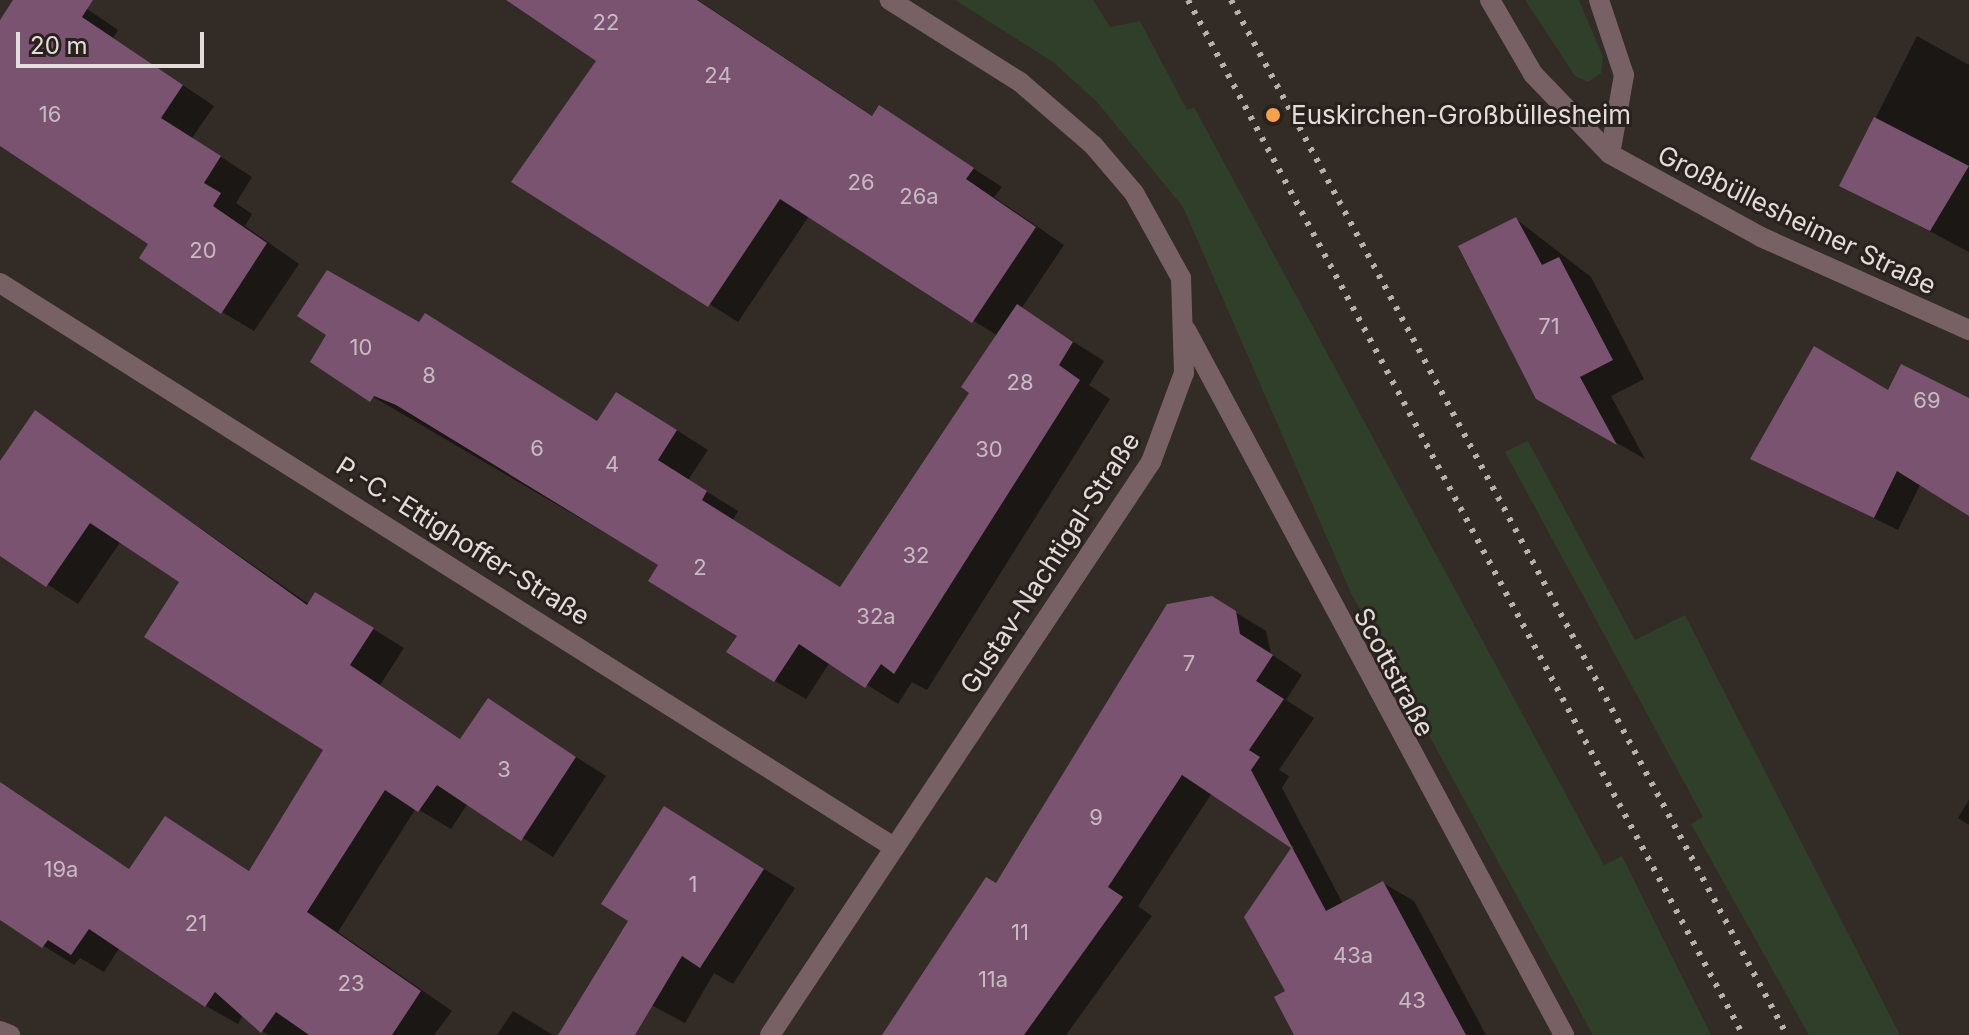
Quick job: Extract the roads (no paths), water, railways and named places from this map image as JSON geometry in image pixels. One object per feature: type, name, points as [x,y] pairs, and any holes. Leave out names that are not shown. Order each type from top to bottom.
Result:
[{"type":"street","name":"Gustav-Nachtigal-Straße","points":[[770,1035],[1151,462],[1174,413],[1186,330],[1181,278],[1161,233],[1093,145],[1020,82],[890,0]]},
{"type":"street","name":"Großbüllesheimer Straße","points":[[1490,0],[1533,74],[1610,154],[1748,231],[1969,330]]},
{"type":"street","points":[[1599,0],[1624,75],[1610,154]]},
{"type":"street","name":"P.-C.-Ettighoffer-Straße","points":[[0,283],[895,848]]},
{"type":"street","name":"Scottstraße","points":[[1186,330],[1564,1035]]},
{"type":"street","points":[[0,1031],[10,1035]]},
{"type":"railway","points":[[1188,0],[1743,1035]]},
{"type":"railway","points":[[1231,0],[1787,1035]]},
{"type":"place","name":"Euskirchen-Großbüllesheim","points":[[1273,115]]}]
